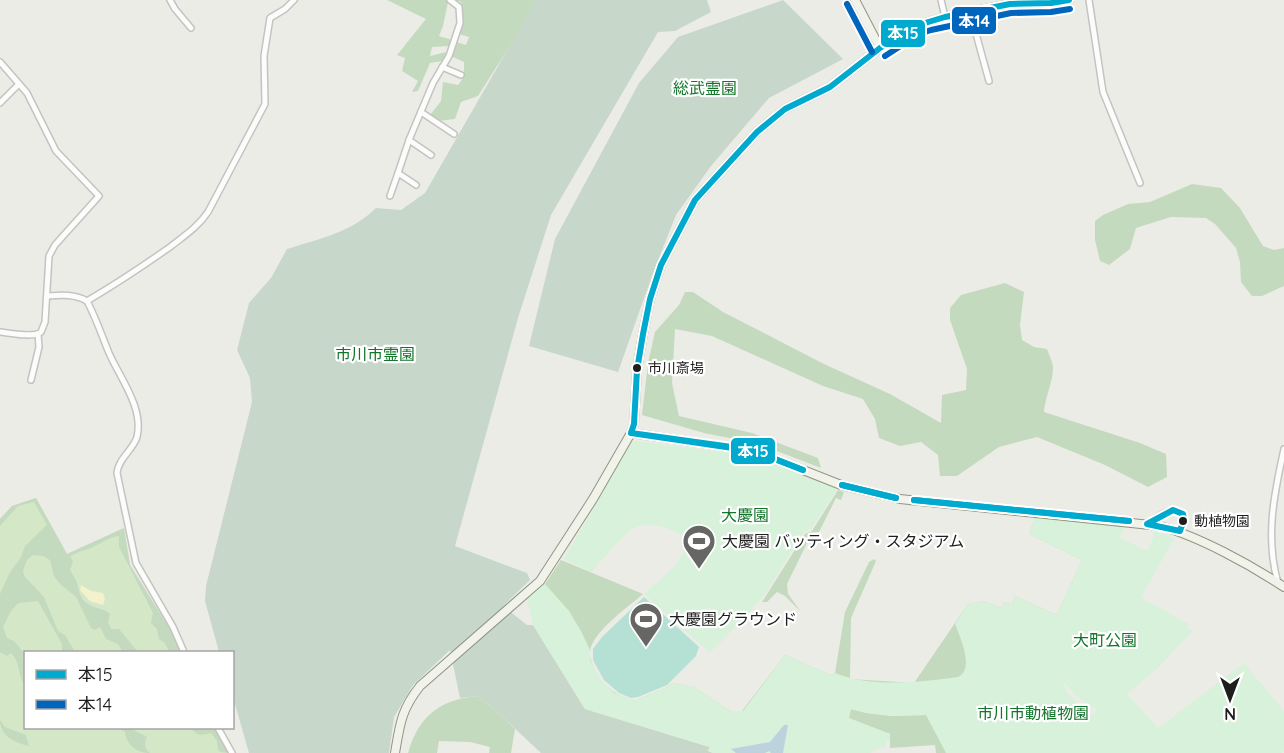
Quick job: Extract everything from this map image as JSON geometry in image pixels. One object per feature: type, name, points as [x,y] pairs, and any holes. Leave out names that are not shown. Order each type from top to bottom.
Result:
[{"type":"street","points":[[170,0],[191,28]]},
{"type":"street","points":[[87,301],[151,261],[189,232],[208,212],[265,104],[264,56],[270,18],[294,0]]},
{"type":"street","points":[[390,196],[409,140],[433,82],[449,56],[460,23],[458,5],[450,0]]},
{"type":"street","points":[[855,0],[880,48]]},
{"type":"street","points":[[941,0],[945,17]]},
{"type":"street","points":[[395,753],[400,723],[407,703],[420,686],[540,581],[631,433],[638,361],[650,299],[661,265],[694,200],[769,121],[785,110],[830,87],[880,48],[915,26],[945,17],[1010,4],[1070,0]]},
{"type":"street","points":[[1089,0],[1103,92],[1140,183]]},
{"type":"street","points":[[970,12],[989,81]]},
{"type":"street","points":[[0,62],[36,108],[56,151],[99,196],[49,256],[45,322],[42,331],[38,334],[0,332]]},
{"type":"street","points":[[442,67],[462,75]]},
{"type":"street","points":[[0,103],[19,84]]},
{"type":"street","points":[[421,112],[454,134]]},
{"type":"street","points":[[409,140],[431,154]]},
{"type":"street","points":[[398,173],[416,185]]},
{"type":"street","points":[[47,296],[67,295],[80,297],[87,301],[134,408],[138,427],[137,436],[134,445],[117,466],[117,472],[136,563],[173,627],[184,651]]},
{"type":"street","points":[[31,380],[39,347],[38,334]]},
{"type":"street","points":[[631,433],[755,451],[841,485],[900,499],[1146,524],[1180,531],[1281,585]]},
{"type":"street","points":[[1281,585],[1275,571],[1271,532],[1275,491],[1284,449]]},
{"type":"street","points":[[1146,524],[1168,511],[1176,510],[1184,517],[1180,531]]},
{"type":"street","points":[[219,729],[232,753]]},
{"type":"green space","points":[[387,0],[447,0],[448,2],[439,36],[452,40],[450,46],[432,47],[430,56],[446,52],[443,61],[430,63],[418,91],[412,92],[418,81],[402,71],[405,58],[397,55],[426,19]]},
{"type":"green space","points":[[454,0],[539,0],[478,96],[461,102],[455,119],[438,121],[430,115],[441,101],[443,82],[458,85],[464,77],[464,62],[451,56],[456,42],[466,45],[469,37],[459,34],[463,26],[461,2]]},
{"type":"green space","name":"市川市霊園","points":[[536,0],[707,0],[711,12],[675,31],[658,32],[551,215],[518,318],[455,546],[527,573],[530,580],[503,606],[527,625],[533,625],[585,709],[710,747],[708,751],[713,753],[541,753],[477,696],[460,698],[450,650],[413,685],[394,717],[389,753],[249,753],[234,700],[234,651],[219,651],[205,601],[206,586],[252,402],[250,378],[237,350],[249,303],[271,278],[287,249],[346,229],[376,208],[401,210],[425,193]]},
{"type":"green space","name":"総武霊園","points":[[783,0],[843,59],[769,98],[711,166],[676,215],[618,372],[529,346],[555,239],[639,83],[678,37]]},
{"type":"green space","points":[[1192,184],[1221,188],[1240,208],[1263,246],[1274,250],[1284,248],[1284,286],[1262,296],[1252,296],[1241,282],[1240,262],[1236,248],[1215,224],[1206,218],[1171,217],[1136,228],[1130,249],[1109,265],[1100,261],[1095,240],[1095,221],[1128,204],[1150,202]]},
{"type":"green space","points":[[1005,283],[1024,292],[1020,325],[1022,340],[1034,347],[1047,349],[1052,361],[1053,373],[1044,412],[1140,443],[1166,454],[1167,477],[1148,487],[1105,465],[1037,437],[999,447],[957,476],[940,476],[938,455],[921,442],[900,446],[879,438],[875,419],[863,399],[823,386],[712,336],[675,329],[672,383],[679,416],[752,433],[818,458],[821,468],[759,444],[704,433],[642,415],[648,363],[655,332],[679,305],[685,292],[693,292],[723,312],[824,364],[890,394],[941,423],[942,395],[966,390],[967,369],[950,320],[950,308],[961,295]]},
{"type":"green space","name":"大慶園","points":[[635,441],[754,456],[837,489],[811,529],[803,533],[765,594],[710,653],[644,594],[675,566],[692,539],[657,525],[644,525],[634,528],[625,535],[591,572],[564,559],[630,445]]},
{"type":"green space","points":[[838,490],[844,492],[841,500],[836,498],[819,532],[812,533],[787,584],[788,594],[801,612],[785,596],[777,592],[767,602],[762,602],[805,534],[812,531]]},
{"type":"green space","points":[[36,498],[67,554],[124,528],[130,565],[171,631],[181,651],[24,651],[24,729],[217,729],[229,753],[0,753],[0,519],[12,506]]},
{"type":"green space","points":[[36,498],[67,554],[124,528],[130,565],[171,631],[181,651],[169,651],[165,643],[159,639],[157,629],[151,623],[153,613],[119,547],[119,536],[70,556],[73,562],[70,570],[83,599],[91,606],[110,614],[108,622],[111,629],[119,629],[137,651],[122,651],[118,644],[106,639],[100,627],[95,630],[91,628],[76,597],[54,576],[50,560],[43,556],[33,555],[27,560],[23,571],[25,577],[44,597],[58,631],[65,635],[74,651],[62,651],[62,644],[38,601],[18,603],[3,627],[7,638],[14,641],[24,653],[24,683],[11,653],[7,656],[0,652],[0,594],[25,546],[47,525],[34,502],[18,506],[0,526],[0,519],[12,506]]},
{"type":"green space","points":[[1035,518],[1108,556],[1018,666],[845,704],[792,712],[619,711],[536,593],[561,560],[643,594],[604,628],[592,645],[591,661],[604,684],[634,701],[672,683],[694,687],[730,711],[742,711],[785,655],[831,675],[835,673],[845,612],[869,562],[874,559],[876,561],[851,618],[850,679],[914,683],[968,604],[983,601],[1002,608],[1004,602],[1012,605],[1015,596],[1057,615],[1082,560],[1029,534]]},
{"type":"green space","name":"大町公園","points":[[1035,518],[1124,526],[1120,538],[1148,551],[1154,531],[1174,538],[1141,598],[1189,624],[1187,628],[1192,631],[1160,666],[1127,694],[1158,728],[1244,663],[1284,711],[1284,751],[1281,753],[946,753],[926,715],[888,715],[851,709],[849,718],[890,734],[890,741],[886,741],[886,747],[876,749],[871,753],[713,753],[708,751],[710,747],[585,709],[533,625],[527,599],[545,584],[569,611],[590,650],[590,660],[601,680],[614,693],[634,701],[672,683],[694,687],[730,711],[743,711],[785,655],[831,675],[835,673],[864,681],[896,683],[958,677],[963,673],[966,660],[963,644],[955,624],[968,604],[983,601],[1002,608],[1004,602],[1012,605],[1015,596],[1057,615],[1082,560],[1029,534]],"holes":[[[1063,681],[1074,694],[1098,711],[1089,716],[1067,692]]]},
{"type":"green space","name":"大慶園グラウンド","points":[[644,597],[699,647],[696,656],[667,685],[631,698],[619,693],[604,680],[593,660],[593,649],[602,637]]},
{"type":"green space","points":[[477,696],[515,729],[511,753],[489,753],[490,747],[470,742],[439,741],[437,753],[408,753],[418,729],[432,712],[452,701]]},
{"type":"green space","points":[[851,709],[891,716],[926,715],[972,753],[936,753],[935,745],[890,748],[890,734],[848,718]]},
{"type":"green space","points":[[0,720],[5,727],[26,735],[29,746],[9,738]]},
{"type":"green space","points":[[120,729],[132,729],[147,737],[145,746],[150,753],[141,752],[133,747],[125,732]]},
{"type":"green space","points":[[192,729],[217,729],[229,753],[220,752],[217,741],[211,733],[200,735]]},
{"type":"sand","points":[[81,585],[91,591],[103,593],[105,599],[103,605],[90,601],[80,590]]},
{"type":"water","points":[[784,725],[788,725],[783,753],[769,751],[736,753],[731,749],[770,742]]},
{"type":"transit line","name":"本15","points":[[631,433],[634,424],[637,370],[643,334],[650,299],[661,265],[695,200],[757,132],[785,109],[830,87],[880,48],[915,26],[945,17],[1010,4],[1069,0]]},
{"type":"transit line","name":"本14","points":[[847,4],[872,52]]},
{"type":"transit line","name":"本14","points":[[885,56],[919,34],[931,30],[1011,13],[1070,9]]},
{"type":"transit line","name":"本15","points":[[631,433],[746,449],[753,451],[631,433]]},
{"type":"transit line","name":"本15","points":[[757,452],[803,470]]},
{"type":"transit line","name":"本15","points":[[757,452],[803,470]]},
{"type":"transit line","name":"本15","points":[[842,485],[896,498]]},
{"type":"transit line","name":"本15","points":[[842,485],[896,498]]},
{"type":"transit line","name":"本15","points":[[914,500],[1129,521]]},
{"type":"transit line","name":"本15","points":[[914,500],[1129,521]]},
{"type":"transit line","name":"本15","points":[[1173,510],[1183,514],[1184,519],[1180,531],[1147,524],[1173,510]]},
{"type":"place","name":"市川斎場","points":[[637,368]]},
{"type":"place","name":"動植物園","points":[[1183,521]]},
{"type":"place","name":"大慶園 バッティング・スタジアム","points":[[699,570]]},
{"type":"place","name":"大慶園グラウンド","points":[[646,648]]},
{"type":"park label","name":"市川市動植物園","points":[[1033,713]]}]
